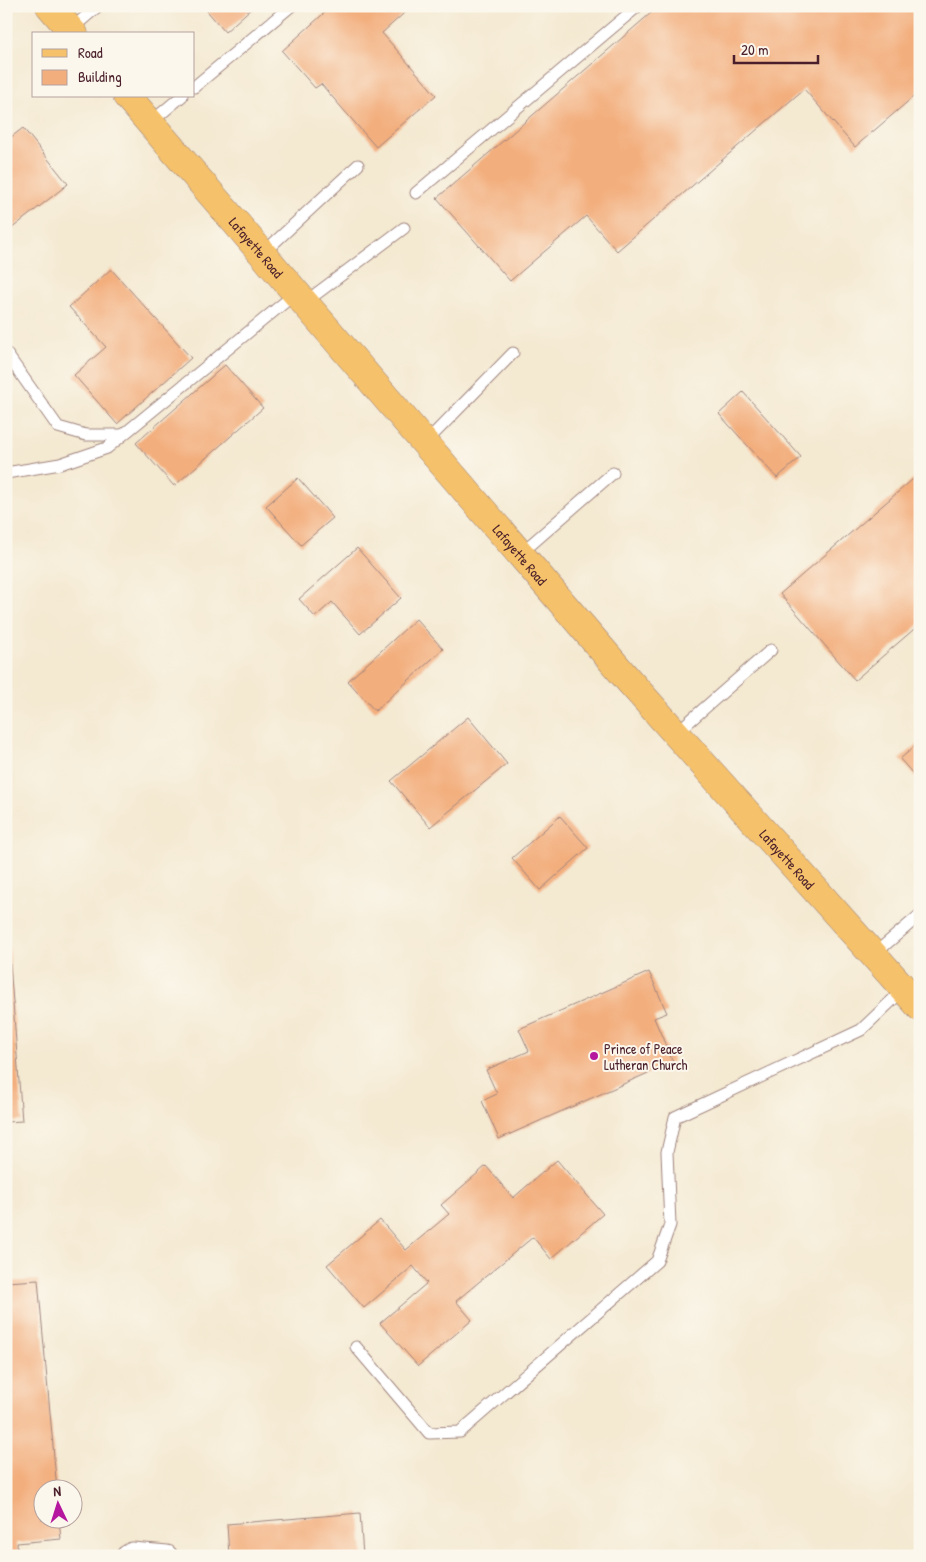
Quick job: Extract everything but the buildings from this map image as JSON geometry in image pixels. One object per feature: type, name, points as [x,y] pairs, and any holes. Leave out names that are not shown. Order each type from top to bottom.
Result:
[{"type":"main road","points":[[50,6],[72,32]]},
{"type":"main road","name":"Lafayette Road","points":[[129,98],[520,554],[676,733],[912,998]]},
{"type":"street","points":[[127,1556],[132,1553],[167,1556]]},
{"type":"lane","points":[[72,32],[98,6]]},
{"type":"lane","points":[[195,86],[291,6]]},
{"type":"lane","points":[[416,193],[638,6]]},
{"type":"lane","points":[[150,122],[180,98]]},
{"type":"lane","points":[[262,254],[358,165]]},
{"type":"lane","points":[[6,473],[60,464],[107,448],[300,298],[404,228]]},
{"type":"lane","points":[[6,353],[58,427],[86,435],[122,435]]},
{"type":"lane","points":[[425,443],[513,353]]},
{"type":"lane","points":[[520,554],[613,473]]},
{"type":"lane","points":[[676,733],[771,650]]},
{"type":"lane","points":[[873,955],[920,915]]},
{"type":"lane","points":[[356,1347],[429,1433],[460,1432],[657,1261],[670,1225],[667,1152],[675,1117],[861,1030],[912,998]]},
{"type":"place","name":"Prince of Peace Lutheran Church","points":[[594,1056]]}]
